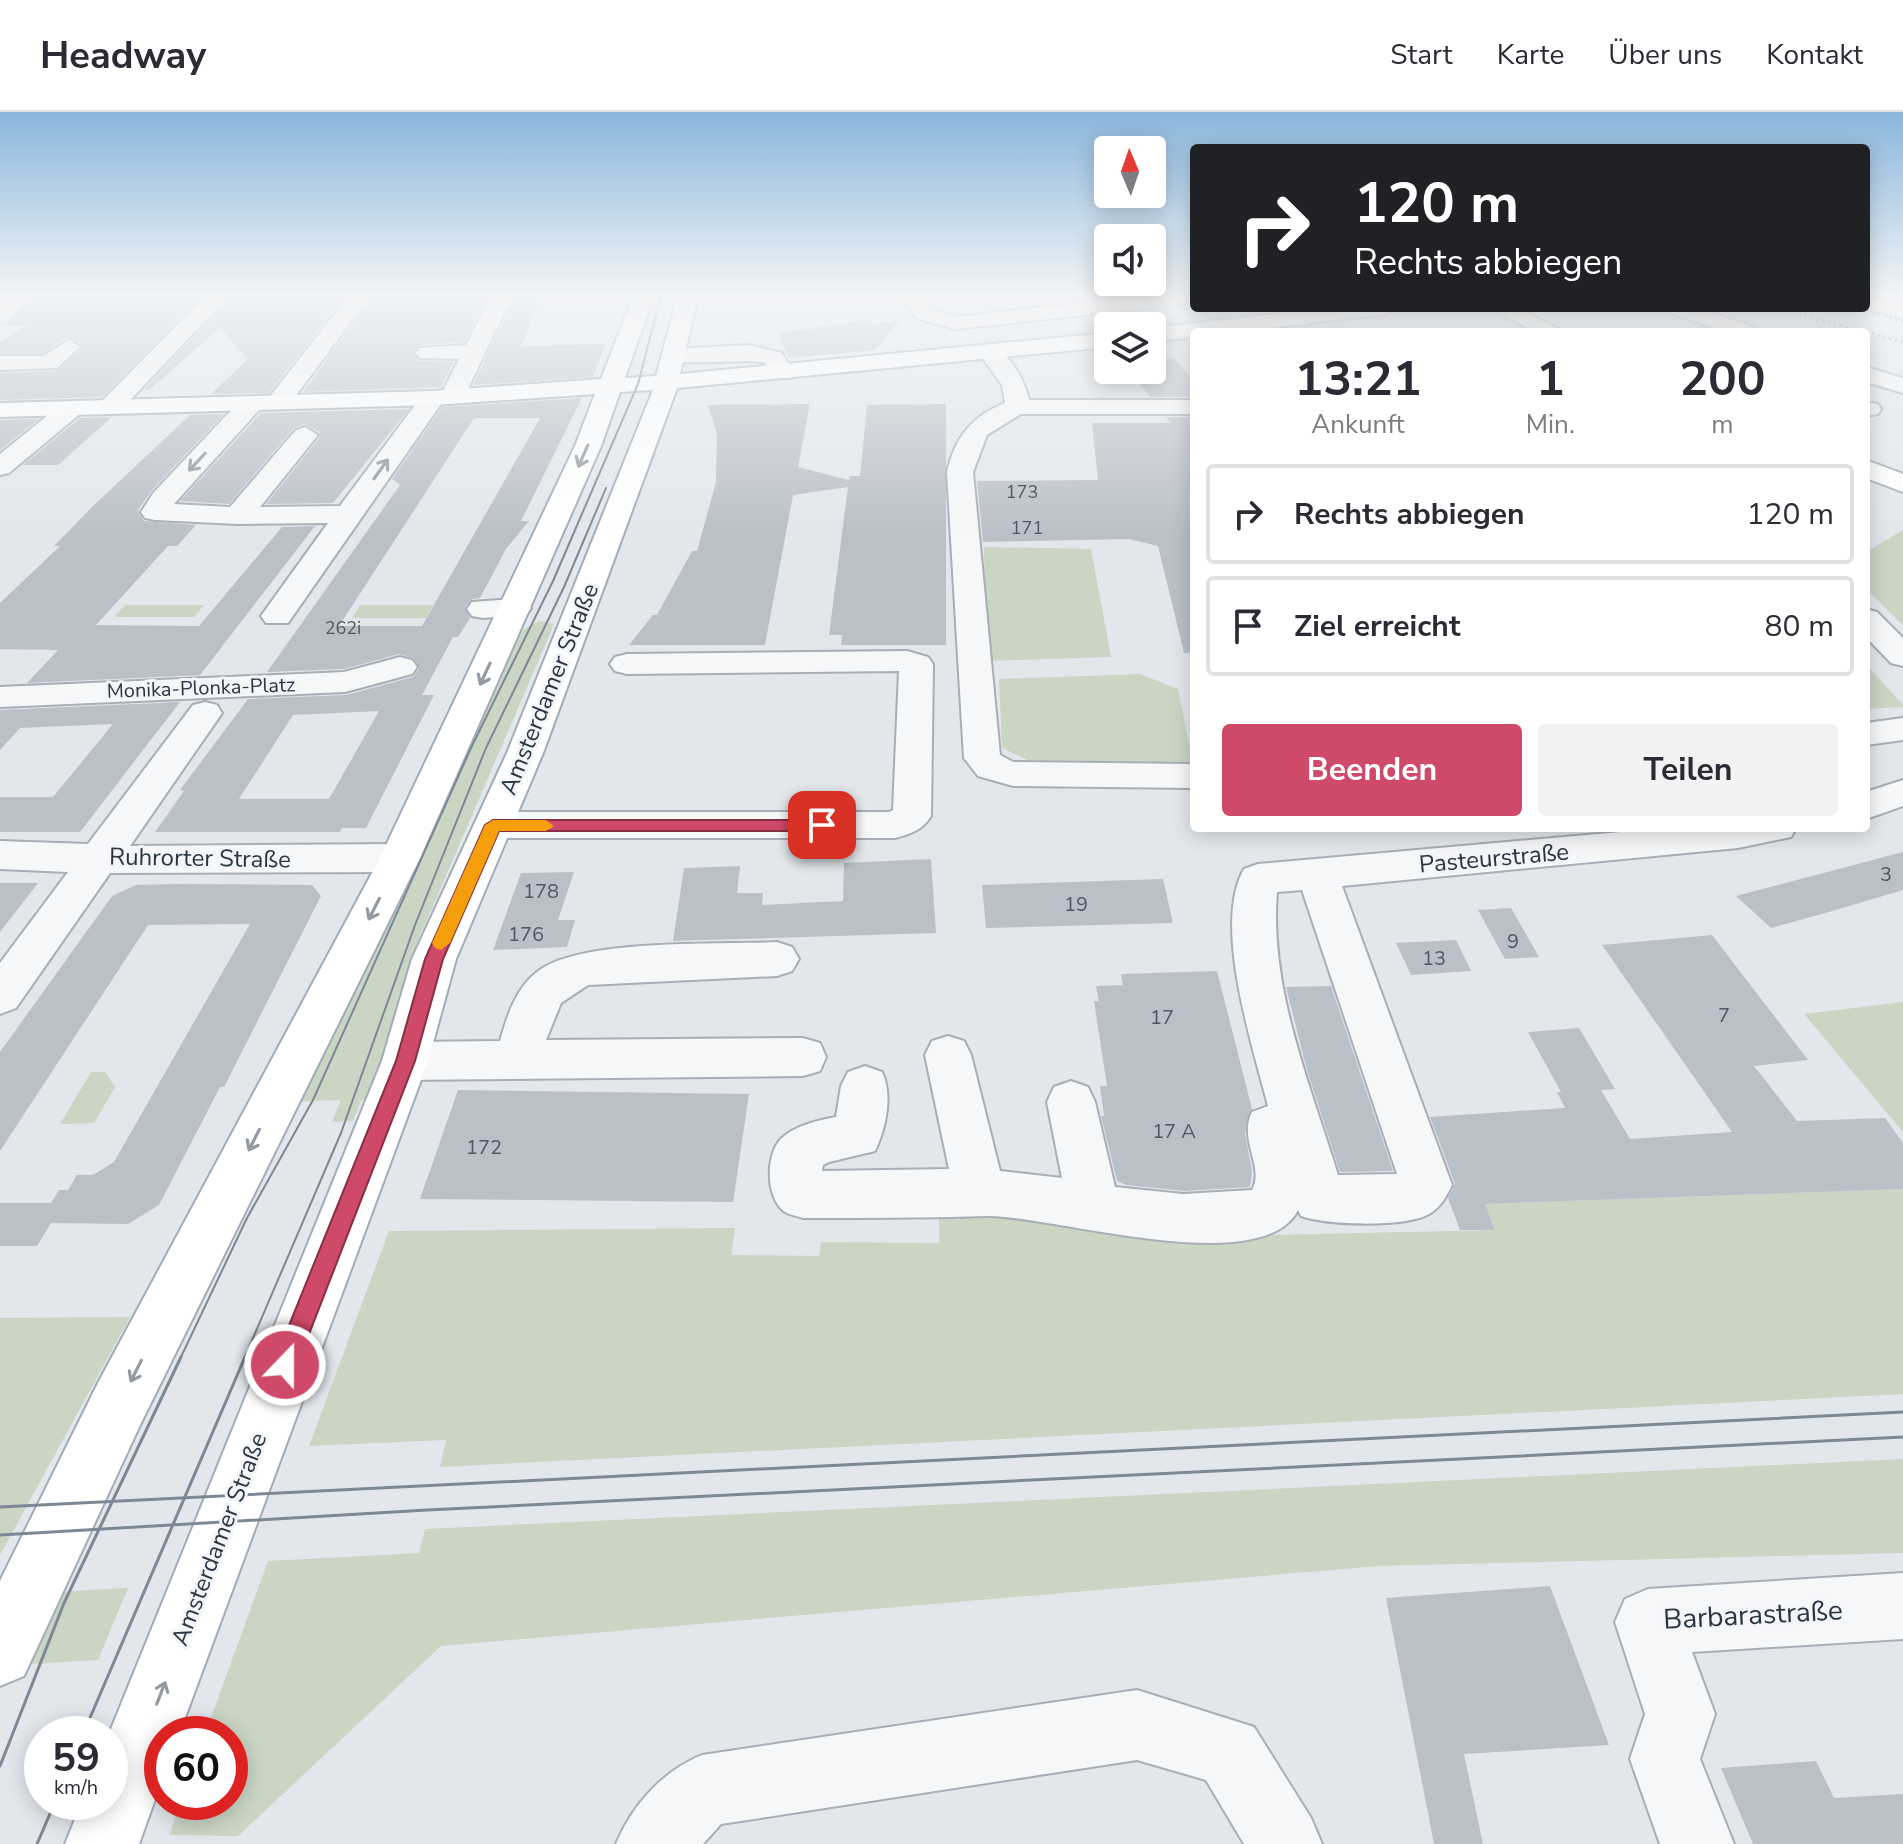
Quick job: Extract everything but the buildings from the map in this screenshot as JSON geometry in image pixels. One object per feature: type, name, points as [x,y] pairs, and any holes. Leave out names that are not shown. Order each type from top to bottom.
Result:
[{"type":"main road","points":[[0,1652],[119,1404],[400,858],[502,612],[552,526],[617,373]]},
{"type":"main road","name":"Amsterdamer Straße","points":[[102,1844],[273,1394],[405,1061],[434,959],[566,647],[671,373]]},
{"type":"main road","points":[[714,373],[738,377]]},
{"type":"main road","points":[[0,410],[442,397],[782,373]]},
{"type":"main road","points":[[645,443],[658,435],[676,402],[695,390],[738,377]]},
{"type":"main road","points":[[1870,470],[1903,484]]},
{"type":"main road","points":[[552,526],[559,534],[554,552],[563,557],[588,555],[607,544]]},
{"type":"main road","points":[[502,612],[558,615],[555,637],[566,647]]},
{"type":"street","points":[[110,407],[145,373]]},
{"type":"street","points":[[296,373],[164,498],[155,512],[238,516],[348,514]]},
{"type":"street","points":[[277,616],[348,514],[460,373]]},
{"type":"street","points":[[1008,373],[1016,395]]},
{"type":"street","points":[[1870,375],[1903,386]]},
{"type":"street","points":[[1190,407],[1016,395],[968,440],[960,472],[982,758],[991,768],[1013,774],[1190,776]]},
{"type":"street","points":[[0,467],[72,408]]},
{"type":"street","points":[[238,516],[305,435]]},
{"type":"street","points":[[1870,623],[1903,656]]},
{"type":"street","points":[[493,825],[895,825],[912,816],[916,664],[907,661],[627,664]]},
{"type":"street","name":"Monika-Plonka-Platz","points":[[0,697],[345,682],[400,667]]},
{"type":"street","points":[[0,996],[205,713]]},
{"type":"street","points":[[1870,733],[1903,729]]},
{"type":"street","points":[[1870,804],[1903,792]]},
{"type":"street","name":"Pasteurstraße","points":[[1256,943],[1253,927],[1258,879],[1755,832]]},
{"type":"street","name":"Ruhrorter Straße","points":[[0,855],[125,860],[400,858]]},
{"type":"street","points":[[1256,943],[1262,998],[1319,1199],[1411,1197],[1424,1190],[1426,1185],[1393,1085],[1337,939],[1318,874]]},
{"type":"street","points":[[865,1086],[858,1136],[821,1141],[799,1153],[795,1185],[803,1195],[1009,1194],[1128,1216],[1224,1218],[1265,1211],[1276,1200],[1281,1187],[1280,1172],[1235,990],[1237,969],[1256,943]]},
{"type":"street","points":[[518,1059],[537,1001],[547,984],[562,974],[586,968],[777,959]]},
{"type":"street","points":[[948,1055],[980,1194]]},
{"type":"street","points":[[405,1061],[803,1057]]},
{"type":"street","points":[[1071,1102],[1094,1209]]},
{"type":"street","name":"Barbarastraße","points":[[1697,1844],[1665,1759],[1680,1714],[1648,1622],[1903,1606]]},
{"type":"street","points":[[653,1844],[702,1791],[1137,1725],[1229,1752],[1285,1844]]},
{"type":"green space","points":[[1903,530],[1903,625],[1870,593],[1870,550]]},
{"type":"green space","points":[[984,547],[1091,549],[1111,657],[986,661]]},
{"type":"green space","points":[[125,605],[204,605],[194,617],[114,617]]},
{"type":"green space","points":[[360,605],[433,605],[426,618],[352,618]]},
{"type":"green space","points":[[540,621],[553,624],[552,629],[412,955],[373,1098],[361,1101],[353,1121],[332,1122],[341,1100],[286,1102],[513,644],[524,629]]},
{"type":"green space","points":[[1870,668],[1903,705],[1870,709]]},
{"type":"green space","points":[[1140,674],[1178,689],[1190,763],[1036,764],[1002,748],[999,679]]},
{"type":"green space","points":[[1903,1002],[1903,1132],[1804,1014]]},
{"type":"green space","points":[[91,1072],[105,1072],[115,1087],[94,1123],[60,1124]]},
{"type":"green space","points":[[1903,1189],[1903,1394],[440,1467],[446,1440],[309,1446],[389,1231],[735,1228],[731,1255],[819,1256],[821,1242],[939,1243],[939,1219],[1079,1216],[1127,1238],[1495,1230],[1485,1204]]},
{"type":"green space","points":[[130,1317],[0,1555],[0,1318]]},
{"type":"green space","points":[[1903,1459],[1903,1553],[1379,1566],[441,1646],[238,1836],[169,1835],[174,1820],[248,1820],[248,1716],[212,1716],[268,1561],[419,1553],[425,1529]]},
{"type":"green space","points":[[128,1588],[98,1660],[0,1666],[0,1595]]},
{"type":"tram line","points":[[180,1359],[247,1218],[313,1100],[471,748],[553,581],[641,373]]},
{"type":"tram line","points":[[244,1359],[341,1133],[415,925],[486,748],[564,587],[606,488]]},
{"type":"tram line","points":[[112,1501],[181,1357]]},
{"type":"tram line","points":[[185,1498],[245,1357]]},
{"type":"tram line","points":[[185,1498],[1903,1412]]},
{"type":"tram line","points":[[173,1525],[1903,1437]]},
{"type":"tram line","points":[[112,1501],[185,1498]]},
{"type":"tram line","points":[[173,1525],[185,1498]]},
{"type":"tram line","points":[[0,1507],[112,1501]]},
{"type":"tram line","points":[[99,1529],[112,1501]]},
{"type":"tram line","points":[[91,1716],[173,1525]]},
{"type":"tram line","points":[[99,1529],[173,1525]]},
{"type":"tram line","points":[[0,1535],[99,1529]]},
{"type":"tram line","points":[[0,1766],[64,1603],[99,1529]]},
{"type":"tram line","points":[[37,1844],[47,1820]]},
{"type":"slow traffic","points":[[441,943],[493,825],[546,826]]},
{"type":"route","points":[[285,1365],[405,1061],[434,959],[493,825],[822,825]]}]
